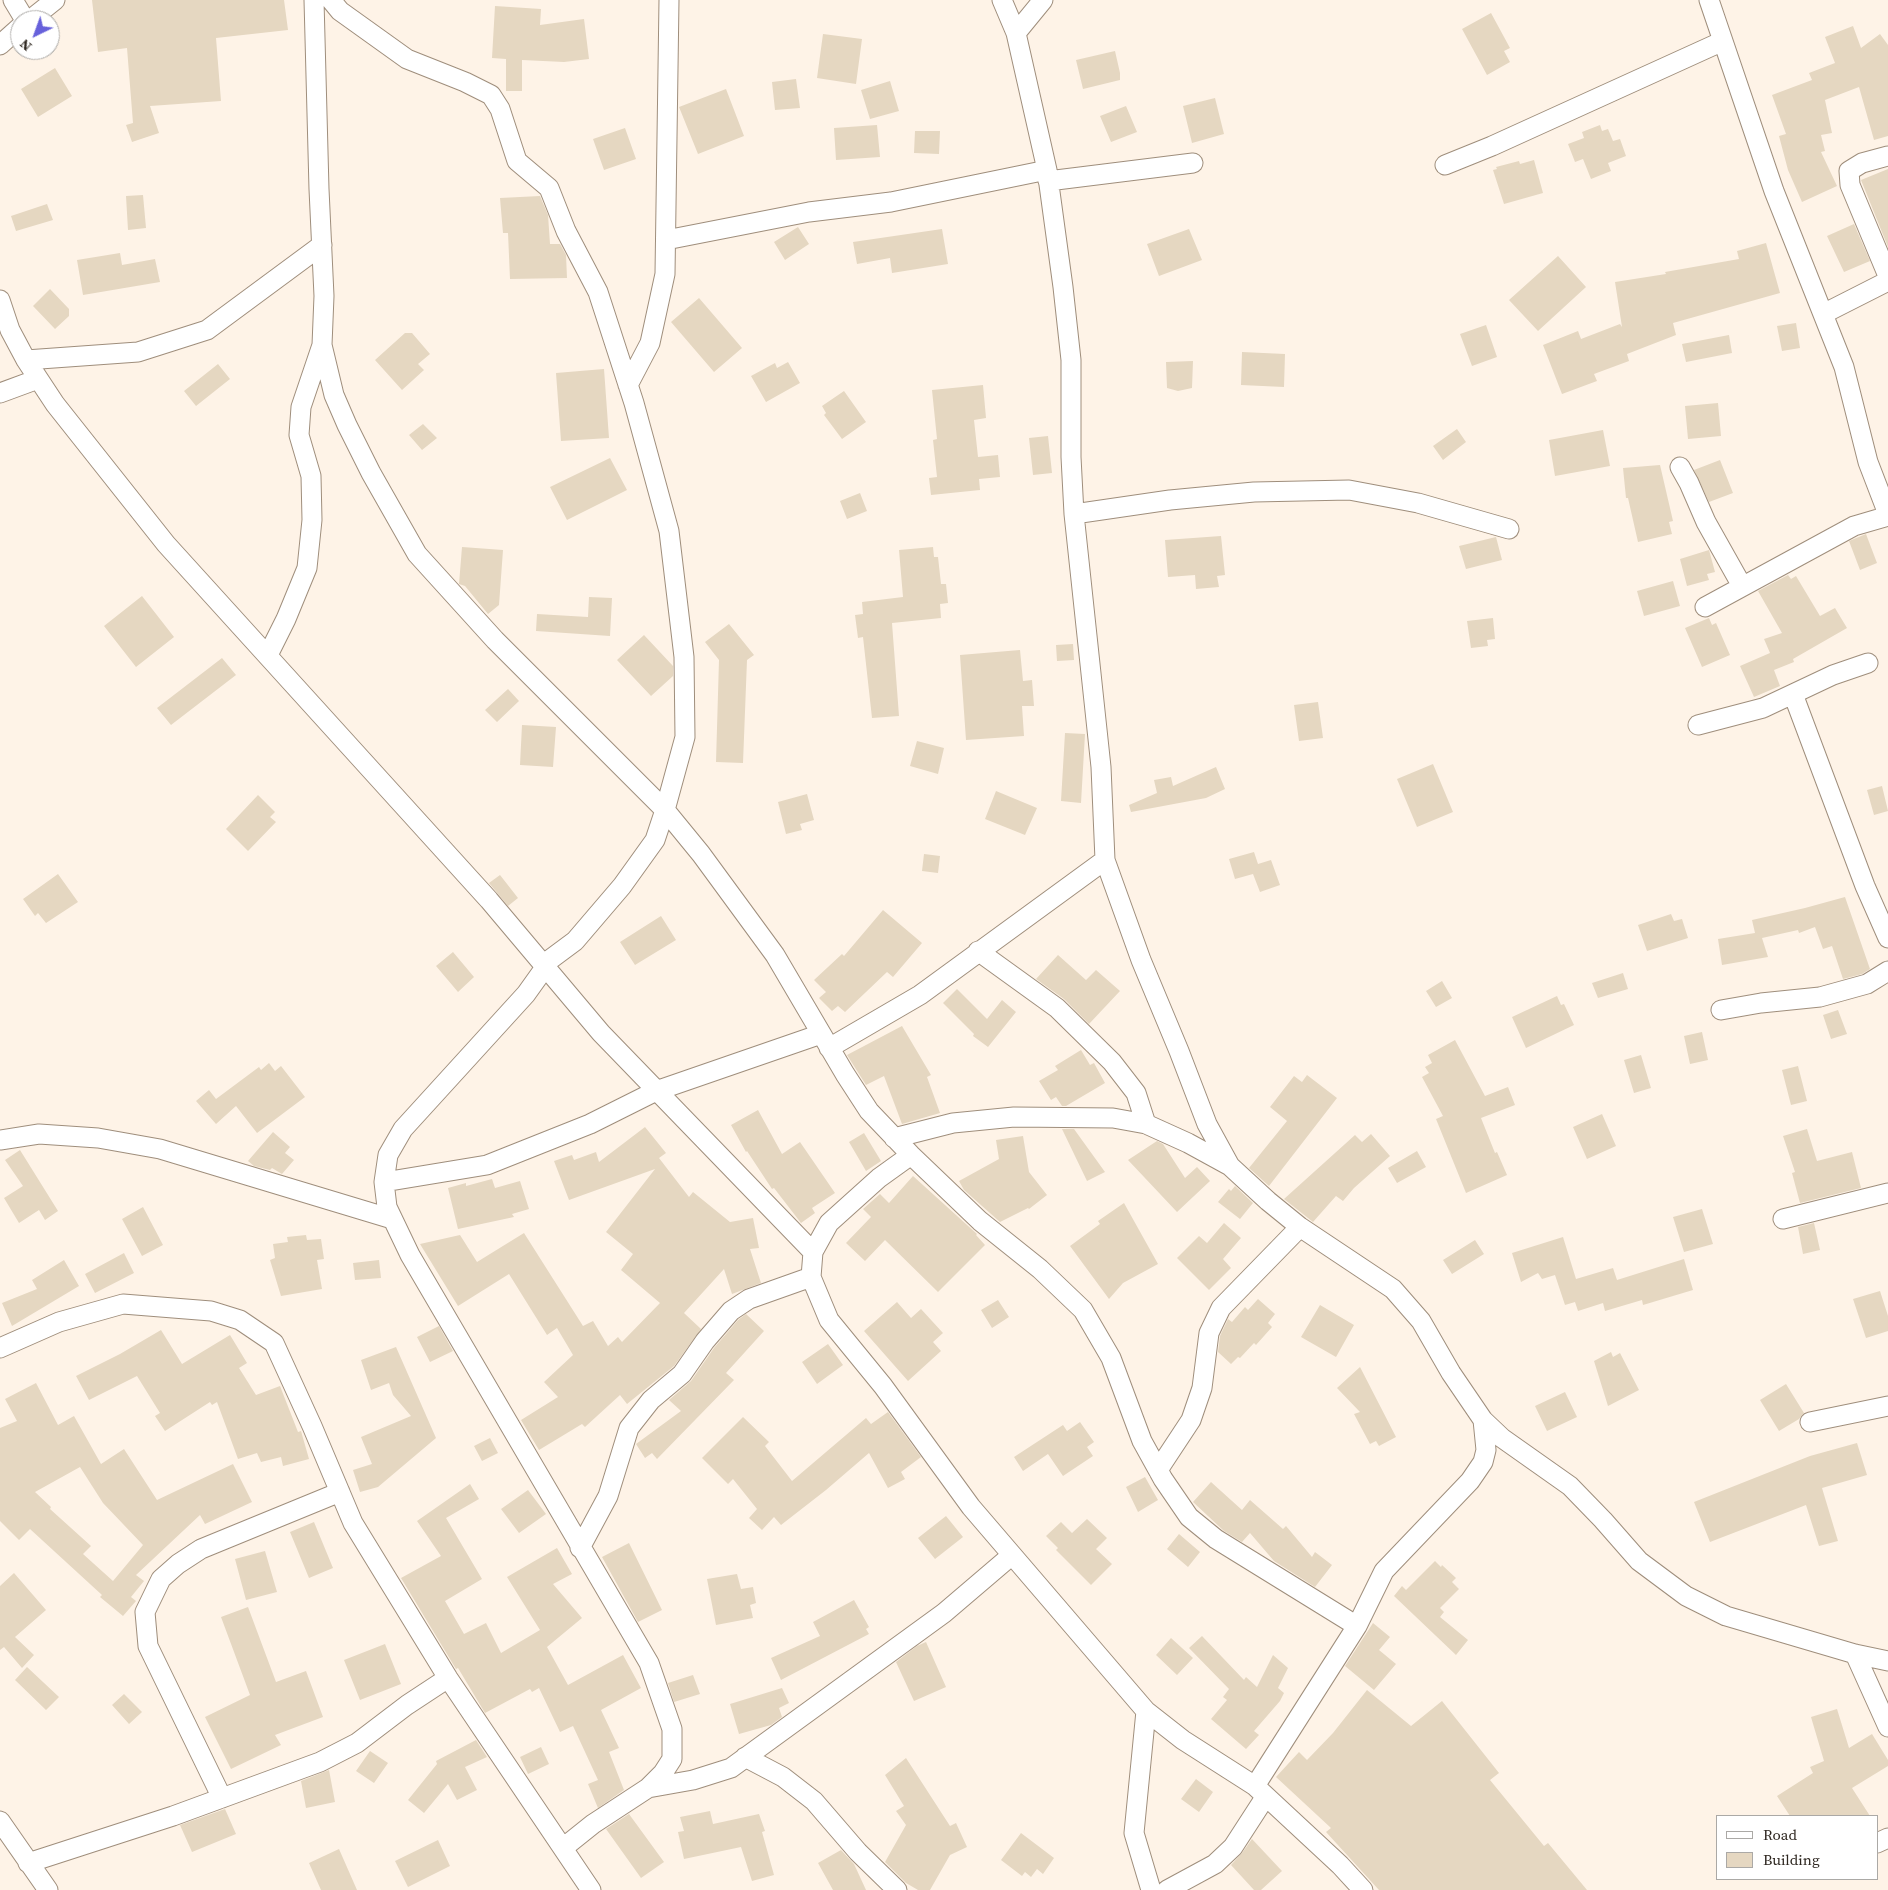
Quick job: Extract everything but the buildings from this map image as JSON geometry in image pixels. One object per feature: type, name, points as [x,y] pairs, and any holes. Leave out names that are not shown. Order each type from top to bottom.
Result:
[{"type":"street","points":[[42,10],[55,0]]},
{"type":"street","points":[[314,0],[324,296],[322,345],[334,395],[347,425],[416,554],[495,640],[665,810],[701,854],[775,955],[825,1041],[869,1111],[911,1155],[980,1221],[1040,1269],[1083,1310],[1111,1358],[1142,1441],[1158,1470],[1189,1517],[1216,1539],[1357,1626]]},
{"type":"street","points":[[331,0],[340,11],[407,59],[465,82],[491,95],[500,110],[518,161],[550,188],[566,231],[598,292],[628,385],[669,531],[684,656],[685,737],[655,840],[622,886],[575,941],[545,965],[526,994],[403,1129],[388,1155],[384,1182],[387,1207],[410,1255],[648,1663],[672,1728],[672,1759],[662,1773],[648,1788],[593,1824],[563,1848]]},
{"type":"street","points":[[628,385],[650,343],[665,274],[669,0]]},
{"type":"street","points":[[1002,0],[1016,33],[1048,176],[1063,287],[1071,360],[1070,456],[1074,514],[1100,767],[1105,860],[1141,960],[1180,1051],[1207,1124],[1230,1166]]},
{"type":"street","points":[[1016,33],[1043,0]]},
{"type":"street","points":[[1705,607],[1854,526],[1888,515],[1868,462],[1844,367],[1774,191],[1709,0]]},
{"type":"street","points":[[0,46],[10,36]]},
{"type":"street","points":[[1445,165],[1492,146],[1722,41]]},
{"type":"street","points":[[1888,156],[1862,163],[1849,171],[1850,185],[1888,276]]},
{"type":"street","points":[[666,240],[809,212],[891,202],[1048,176],[1193,163]]},
{"type":"street","points":[[26,360],[138,352],[207,330],[322,245]]},
{"type":"street","points":[[1822,314],[1888,281]]},
{"type":"street","points":[[0,300],[10,330],[26,360],[55,404],[166,544],[489,900],[601,1033],[813,1252]]},
{"type":"street","points":[[268,655],[286,619],[307,568],[312,520],[311,476],[298,435],[300,407],[322,345]]},
{"type":"street","points":[[0,393],[38,379]]},
{"type":"street","points":[[1680,467],[1706,522],[1742,586]]},
{"type":"street","points":[[1074,514],[1170,500],[1254,492],[1349,490],[1418,503],[1509,529]]},
{"type":"street","points":[[1698,725],[1763,708],[1833,675],[1868,663]]},
{"type":"street","points":[[1793,694],[1858,869],[1888,938]]},
{"type":"street","points":[[384,1182],[487,1165],[590,1124],[656,1091],[825,1041],[920,995],[1105,860]]},
{"type":"street","points":[[978,952],[1057,1008],[1112,1062],[1136,1093],[1146,1124]]},
{"type":"street","points":[[1720,1010],[1761,1003],[1820,997],[1867,984],[1888,970]]},
{"type":"street","points":[[894,1138],[954,1123],[1014,1117],[1113,1118],[1146,1124],[1188,1142],[1230,1166],[1300,1227],[1393,1289],[1421,1321],[1451,1373],[1483,1420],[1502,1438],[1570,1486],[1639,1561],[1686,1596],[1726,1616],[1855,1654],[1888,1661]]},
{"type":"street","points":[[0,1140],[39,1134],[98,1138],[160,1149],[392,1219]]},
{"type":"street","points":[[911,1155],[879,1178],[829,1223],[813,1252],[811,1276],[829,1320],[883,1386],[971,1507],[1146,1711],[1183,1740],[1261,1791],[1340,1865],[1363,1890]]},
{"type":"street","points":[[1783,1219],[1888,1194]]},
{"type":"street","points":[[1158,1470],[1191,1420],[1202,1388],[1210,1333],[1221,1308],[1300,1227]]},
{"type":"street","points":[[580,1548],[608,1496],[628,1428],[651,1400],[682,1374],[705,1341],[731,1311],[749,1299],[811,1276]]},
{"type":"street","points":[[1,1343],[58,1322],[123,1304],[211,1311],[240,1320],[274,1343],[353,1523],[448,1678],[591,1890]]},
{"type":"street","points":[[1810,1422],[1888,1406]]},
{"type":"street","points":[[1167,1890],[1215,1864],[1233,1847],[1261,1791],[1357,1626],[1384,1571],[1470,1480],[1483,1462],[1486,1450],[1483,1420]]},
{"type":"street","points":[[222,1798],[148,1646],[144,1612],[161,1579],[178,1564],[201,1549],[340,1492]]},
{"type":"street","points":[[648,1788],[700,1778],[731,1768],[944,1613],[1012,1555]]},
{"type":"street","points":[[1855,1654],[1888,1727]]},
{"type":"street","points":[[28,1863],[173,1816],[320,1762],[357,1743],[407,1705],[448,1678]]},
{"type":"street","points":[[1146,1711],[1134,1833],[1151,1890]]},
{"type":"street","points":[[746,1757],[783,1777],[814,1801],[858,1852],[897,1890]]},
{"type":"street","points":[[0,1821],[48,1890]]}]
